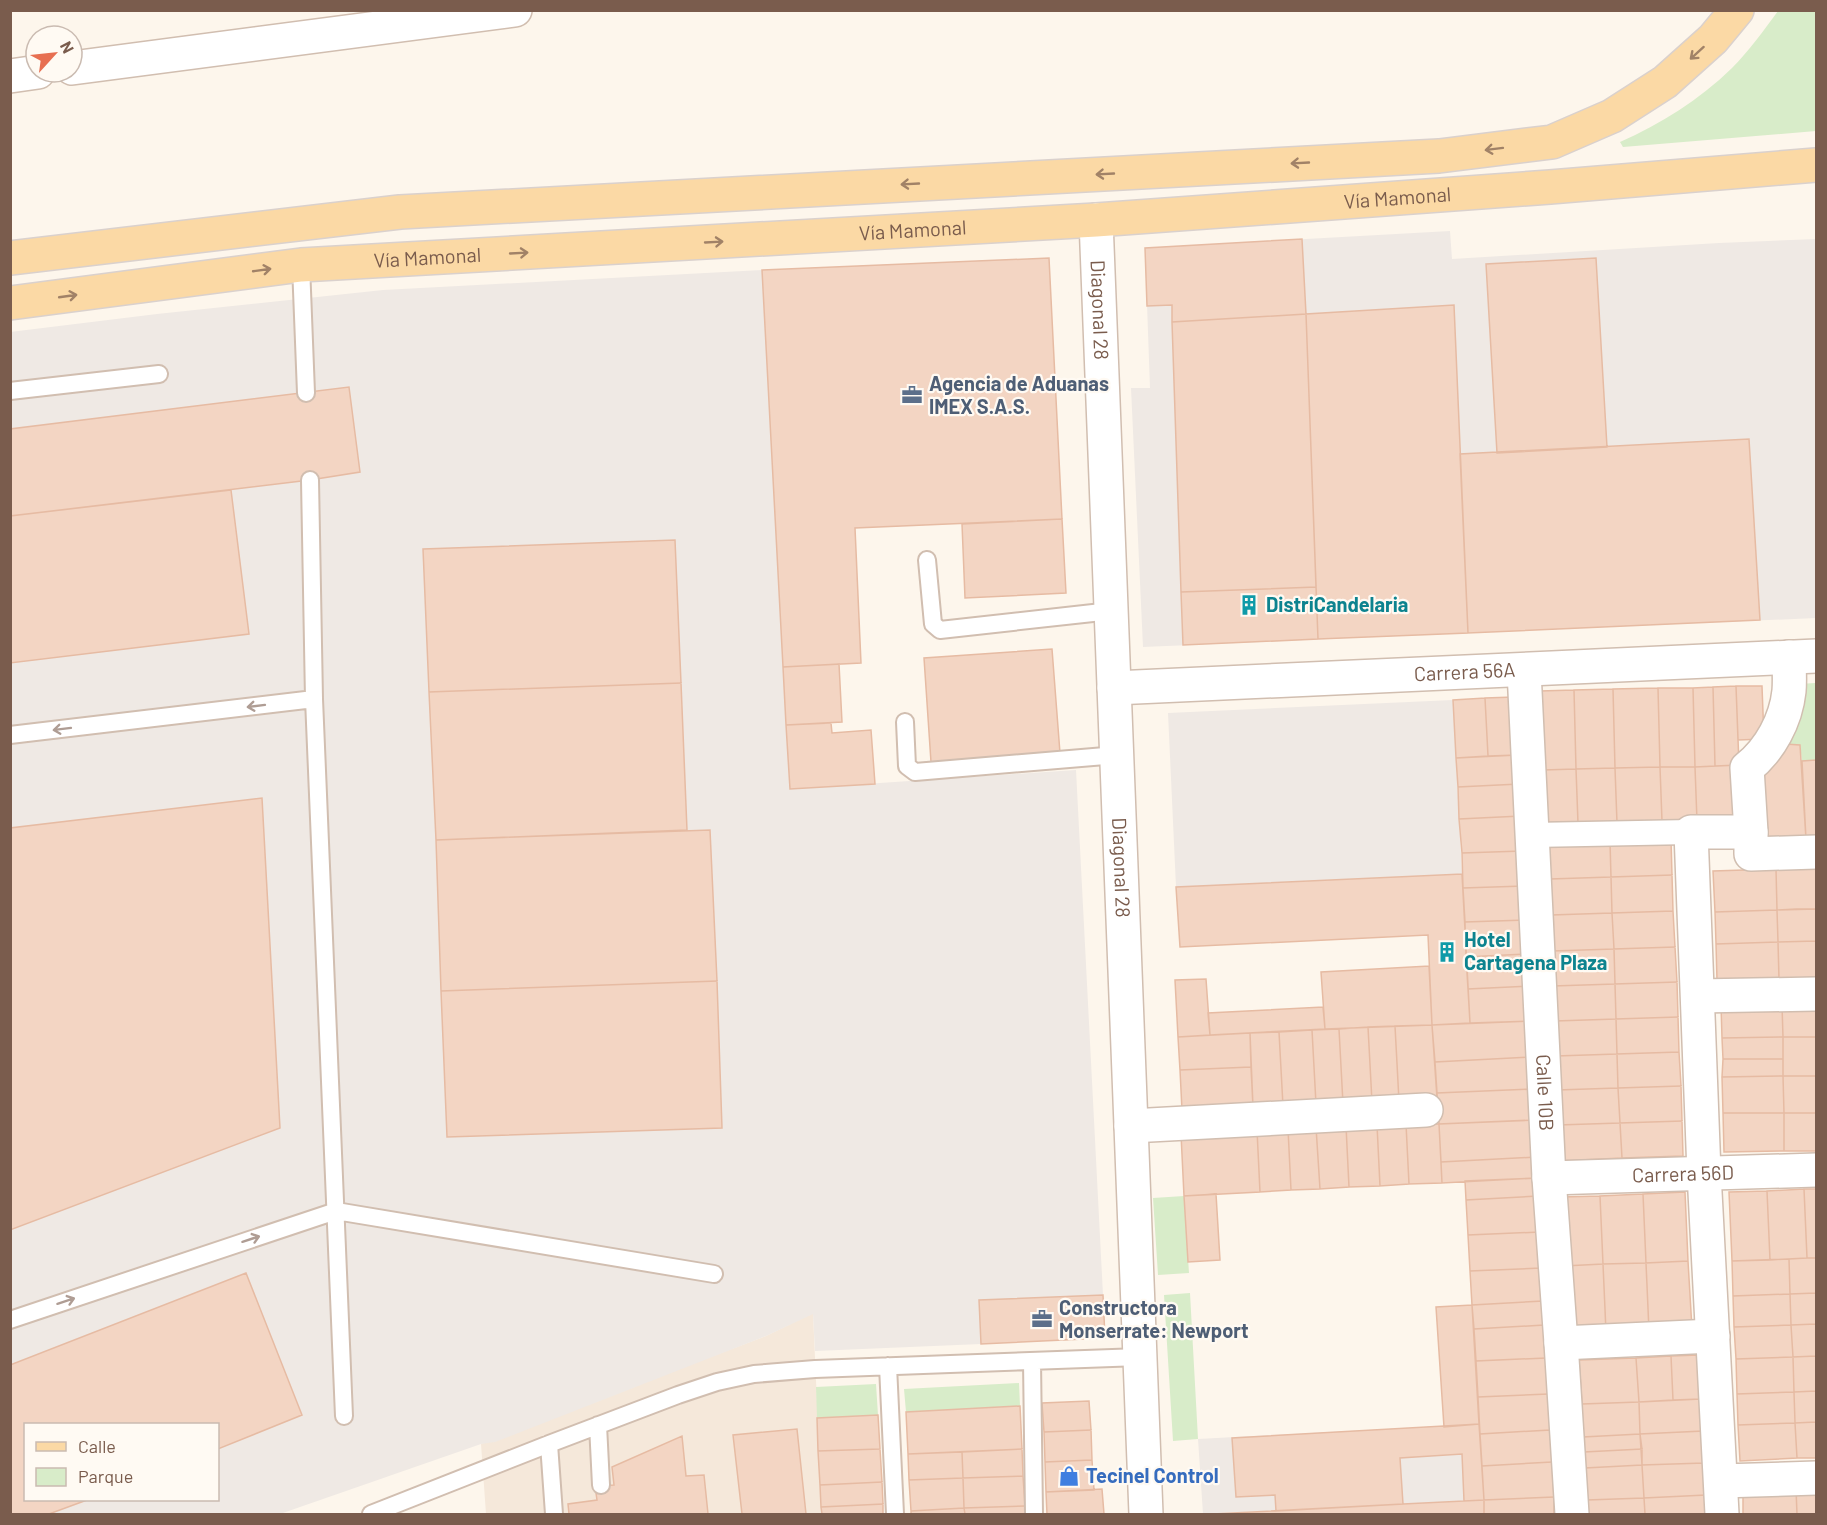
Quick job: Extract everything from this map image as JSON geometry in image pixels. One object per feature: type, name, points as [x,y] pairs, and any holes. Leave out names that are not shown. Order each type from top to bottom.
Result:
[{"type":"main road","name":"Vía Mamonal","points":[[10,258],[400,212],[1439,156],[1552,142],[1612,116],[1665,82],[1713,39],[1737,10]]},
{"type":"main road","name":"Vía Mamonal","points":[[10,303],[301,265],[1096,220],[1816,165]]},
{"type":"street","points":[[84,66],[515,10]]},
{"type":"street","name":"Diagonal 28","points":[[1096,220],[1146,1515]]},
{"type":"street","points":[[1803,657],[1789,692],[1779,728],[1758,759],[1747,768],[1751,854],[1816,852]]},
{"type":"street","name":"Carrera 56A","points":[[1114,688],[1803,657]]},
{"type":"street","name":"Calle 10B","points":[[1524,670],[1549,1178],[1572,1515]]},
{"type":"street","points":[[1691,832],[1704,1173],[1722,1515]]},
{"type":"street","points":[[1532,835],[1751,832]]},
{"type":"street","points":[[1698,996],[1816,994]]},
{"type":"street","points":[[1131,1126],[1426,1110]]},
{"type":"street","name":"Carrera 56D","points":[[1549,1178],[1816,1170]]},
{"type":"street","points":[[1561,1343],[1713,1335]]},
{"type":"street","points":[[1721,1481],[1816,1478]]},
{"type":"lane","points":[[301,265],[306,393]]},
{"type":"lane","points":[[10,391],[159,374]]},
{"type":"lane","points":[[310,480],[314,699],[344,1416]]},
{"type":"lane","points":[[927,560],[933,624],[940,630],[1111,610]]},
{"type":"lane","points":[[10,735],[314,699]]},
{"type":"lane","points":[[905,722],[907,766],[915,772],[1117,755]]},
{"type":"lane","points":[[10,1320],[336,1211],[714,1274]]},
{"type":"lane","points":[[371,1515],[598,1425],[717,1382],[754,1374],[888,1366],[1140,1357]]},
{"type":"lane","points":[[1032,1361],[1034,1515]]},
{"type":"lane","points":[[888,1366],[895,1515]]},
{"type":"lane","points":[[598,1425],[601,1485]]},
{"type":"lane","points":[[549,1444],[554,1515]]},
{"type":"shaded area","points":[[1450,231],[1452,259],[1816,239],[1816,618],[1143,647],[1131,388],[1150,388],[1145,248]]},
{"type":"shaded area","points":[[762,270],[790,789],[1076,770],[1103,1295],[979,1300],[981,1344],[815,1351],[813,1314],[766,1336],[495,1442],[481,1444],[280,1514],[11,1514],[10,332],[383,290]]},
{"type":"shaded area","points":[[1453,700],[1462,874],[1176,887],[1168,713]]},
{"type":"shaded area","points":[[813,1313],[822,1514],[486,1514],[481,1444],[766,1336]]},
{"type":"shaded area","points":[[1479,1424],[1484,1500],[1203,1514],[1198,1439]]},
{"type":"green space","points":[[1778,11],[1816,11],[1816,131],[1623,147],[1620,142],[1679,110],[1719,80],[1744,55]]},
{"type":"green space","points":[[1815,683],[1816,760],[1802,761],[1800,745],[1785,744],[1799,684]]},
{"type":"green space","points":[[1184,1196],[1189,1273],[1158,1275],[1153,1198]]},
{"type":"green space","points":[[1190,1293],[1198,1439],[1173,1441],[1164,1295]]},
{"type":"green space","points":[[1019,1383],[1020,1406],[906,1412],[904,1389]]},
{"type":"green space","points":[[876,1384],[878,1415],[817,1418],[816,1387]]},
{"type":"building","points":[[1302,239],[1306,314],[1172,322],[1172,305],[1147,306],[1145,248]]},
{"type":"building","name":"Agencia de Aduanas IMEX S.A.S.","points":[[1049,258],[1062,519],[855,528],[861,663],[783,667],[762,270]]},
{"type":"building","points":[[1596,258],[1607,447],[1497,453],[1486,264]]},
{"type":"building","points":[[1454,305],[1468,633],[1318,639],[1306,314]]},
{"type":"building","points":[[1306,314],[1316,587],[1181,592],[1172,322]]},
{"type":"building","points":[[349,387],[360,472],[10,516],[10,429]]},
{"type":"building","points":[[1749,439],[1760,620],[1468,633],[1460,454]]},
{"type":"building","points":[[231,490],[249,634],[10,663],[10,516]]},
{"type":"building","points":[[1062,519],[1066,593],[965,598],[962,524]]},
{"type":"building","points":[[675,540],[681,683],[429,692],[423,549]]},
{"type":"building","name":"DistriCandelaria","points":[[1316,587],[1318,639],[1183,645],[1181,592]]},
{"type":"building","points":[[1052,649],[1060,753],[931,762],[924,658]]},
{"type":"building","points":[[839,664],[842,722],[786,725],[783,667]]},
{"type":"building","points":[[681,683],[687,830],[436,840],[429,692]]},
{"type":"building","points":[[1736,686],[1739,765],[1715,766],[1713,687]]},
{"type":"building","points":[[1736,686],[1762,686],[1764,739],[1738,740]]},
{"type":"building","points":[[1713,687],[1715,766],[1695,767],[1693,688]]},
{"type":"building","points":[[1658,688],[1660,767],[1615,768],[1613,689]]},
{"type":"building","points":[[1658,688],[1693,688],[1695,767],[1660,767]]},
{"type":"building","points":[[1613,689],[1615,768],[1576,769],[1574,690]]},
{"type":"building","points":[[1574,690],[1576,769],[1543,770],[1540,691]]},
{"type":"building","points":[[1514,697],[1518,755],[1488,756],[1485,698]]},
{"type":"building","points":[[1485,698],[1488,756],[1456,758],[1453,700]]},
{"type":"building","points":[[831,723],[832,733],[871,730],[875,784],[790,789],[786,725]]},
{"type":"building","points":[[1785,744],[1800,745],[1806,839],[1766,841],[1763,771]]},
{"type":"building","points":[[1518,755],[1519,784],[1458,787],[1456,758]]},
{"type":"building","points":[[1816,760],[1816,839],[1806,839],[1802,761]]},
{"type":"building","points":[[1739,765],[1740,820],[1697,821],[1695,767]]},
{"type":"building","points":[[1660,767],[1695,767],[1697,821],[1662,821]]},
{"type":"building","points":[[1660,767],[1662,821],[1617,823],[1615,768]]},
{"type":"building","points":[[1615,768],[1617,823],[1578,823],[1576,769]]},
{"type":"building","points":[[1576,769],[1578,823],[1544,824],[1543,770]]},
{"type":"building","points":[[1519,784],[1521,816],[1459,819],[1458,787]]},
{"type":"building","points":[[262,798],[280,1128],[10,1230],[10,828]]},
{"type":"building","points":[[1521,816],[1522,851],[1462,853],[1459,819]]},
{"type":"building","points":[[710,830],[717,981],[441,991],[436,840]]},
{"type":"building","points":[[1671,840],[1672,875],[1611,877],[1610,842]]},
{"type":"building","points":[[1610,842],[1611,877],[1550,879],[1549,844]]},
{"type":"building","points":[[1522,851],[1524,886],[1463,888],[1462,853]]},
{"type":"building","points":[[1816,867],[1816,909],[1777,910],[1776,869]]},
{"type":"building","points":[[1776,869],[1777,910],[1715,912],[1713,871]]},
{"type":"building","name":"Hotel Cartagena Plaza","points":[[1462,874],[1470,1023],[1432,1025],[1428,935],[1180,947],[1176,887]]},
{"type":"building","points":[[1672,875],[1673,911],[1612,913],[1611,877]]},
{"type":"building","points":[[1611,877],[1612,913],[1551,915],[1550,879]]},
{"type":"building","points":[[1524,886],[1526,920],[1465,922],[1463,888]]},
{"type":"building","points":[[1816,909],[1816,941],[1778,942],[1777,910]]},
{"type":"building","points":[[1777,910],[1778,942],[1716,944],[1715,912]]},
{"type":"building","points":[[1673,911],[1675,947],[1614,949],[1612,913]]},
{"type":"building","points":[[1612,913],[1614,949],[1552,951],[1551,915]]},
{"type":"building","points":[[1526,920],[1527,954],[1466,957],[1465,922]]},
{"type":"building","points":[[1816,941],[1816,977],[1779,979],[1778,942]]},
{"type":"building","points":[[1778,942],[1779,979],[1717,980],[1716,944]]},
{"type":"building","points":[[1675,947],[1677,982],[1615,984],[1614,949]]},
{"type":"building","points":[[1614,949],[1615,984],[1553,986],[1552,951]]},
{"type":"building","points":[[1527,954],[1529,986],[1468,989],[1466,957]]},
{"type":"building","points":[[1429,966],[1432,1025],[1325,1029],[1321,972]]},
{"type":"building","points":[[1206,979],[1210,1035],[1178,1037],[1175,980]]},
{"type":"building","points":[[717,981],[722,1128],[447,1137],[441,991]]},
{"type":"building","points":[[1677,982],[1678,1017],[1616,1019],[1615,984]]},
{"type":"building","points":[[1615,984],[1616,1019],[1555,1021],[1553,986]]},
{"type":"building","points":[[1529,986],[1530,1021],[1470,1023],[1468,989]]},
{"type":"building","points":[[1816,1004],[1816,1037],[1783,1037],[1782,1005]]},
{"type":"building","points":[[1721,1005],[1782,1005],[1783,1037],[1722,1038]]},
{"type":"building","points":[[1323,1007],[1325,1029],[1210,1035],[1208,1013]]},
{"type":"building","points":[[1678,1017],[1679,1052],[1617,1054],[1616,1019]]},
{"type":"building","points":[[1616,1019],[1617,1054],[1556,1056],[1555,1021]]},
{"type":"building","points":[[1530,1021],[1532,1057],[1435,1062],[1432,1025]]},
{"type":"building","points":[[1432,1025],[1437,1098],[1399,1101],[1395,1026]]},
{"type":"building","points":[[1395,1026],[1399,1101],[1372,1102],[1368,1027]]},
{"type":"building","points":[[1368,1027],[1372,1102],[1343,1104],[1339,1029]]},
{"type":"building","points":[[1339,1029],[1343,1104],[1316,1104],[1312,1030]]},
{"type":"building","points":[[1312,1030],[1316,1104],[1283,1106],[1279,1032]]},
{"type":"building","points":[[1279,1032],[1283,1106],[1253,1107],[1250,1033]]},
{"type":"building","points":[[1250,1033],[1251,1067],[1180,1070],[1178,1037]]},
{"type":"building","points":[[1783,1037],[1783,1059],[1723,1059],[1722,1038]]},
{"type":"building","points":[[1783,1037],[1816,1037],[1816,1076],[1783,1076]]},
{"type":"building","points":[[1679,1052],[1681,1086],[1618,1088],[1617,1054]]},
{"type":"building","points":[[1617,1054],[1618,1088],[1557,1090],[1556,1056]]},
{"type":"building","points":[[1532,1057],[1533,1089],[1437,1093],[1435,1062]]},
{"type":"building","points":[[1723,1059],[1783,1059],[1783,1076],[1722,1077]]},
{"type":"building","points":[[1251,1067],[1253,1107],[1182,1110],[1180,1070]]},
{"type":"building","points":[[1783,1076],[1784,1113],[1723,1113],[1722,1077]]},
{"type":"building","points":[[1783,1076],[1816,1076],[1816,1113],[1784,1113]]},
{"type":"building","points":[[1681,1086],[1682,1121],[1620,1123],[1618,1088]]},
{"type":"building","points":[[1618,1088],[1620,1123],[1558,1125],[1557,1090]]},
{"type":"building","points":[[1533,1089],[1535,1120],[1439,1124],[1437,1093]]},
{"type":"building","points":[[1723,1113],[1784,1113],[1784,1151],[1724,1152]]},
{"type":"building","points":[[1784,1113],[1816,1113],[1816,1151],[1784,1151]]},
{"type":"building","points":[[1535,1120],[1536,1157],[1441,1162],[1439,1124]]},
{"type":"building","points":[[1682,1121],[1683,1156],[1622,1158],[1620,1123]]},
{"type":"building","points":[[1620,1123],[1622,1158],[1560,1161],[1558,1125]]},
{"type":"building","points":[[1406,1124],[1409,1184],[1380,1186],[1377,1125]]},
{"type":"building","points":[[1406,1124],[1439,1124],[1442,1183],[1409,1184]]},
{"type":"building","points":[[1377,1125],[1380,1186],[1349,1187],[1346,1126]]},
{"type":"building","points":[[1346,1126],[1349,1187],[1320,1189],[1316,1127]]},
{"type":"building","points":[[1316,1127],[1320,1189],[1291,1190],[1288,1129]]},
{"type":"building","points":[[1288,1129],[1291,1190],[1260,1192],[1257,1130]]},
{"type":"building","points":[[1257,1130],[1260,1192],[1184,1196],[1181,1134]]},
{"type":"building","points":[[1536,1157],[1537,1178],[1442,1183],[1441,1162]]},
{"type":"building","points":[[1537,1178],[1538,1196],[1466,1200],[1465,1181]]},
{"type":"building","points":[[1804,1189],[1816,1189],[1816,1258],[1807,1258]]},
{"type":"building","points":[[1804,1189],[1807,1258],[1770,1260],[1767,1191]]},
{"type":"building","points":[[1767,1191],[1770,1260],[1732,1261],[1729,1192]]},
{"type":"building","points":[[1685,1192],[1688,1261],[1646,1263],[1643,1194]]},
{"type":"building","points":[[1216,1194],[1220,1260],[1188,1262],[1184,1196]]},
{"type":"building","points":[[1643,1194],[1646,1263],[1603,1264],[1600,1196]]},
{"type":"building","points":[[1538,1196],[1540,1232],[1468,1235],[1466,1200]]},
{"type":"building","points":[[1600,1196],[1603,1264],[1564,1266],[1561,1197]]},
{"type":"building","points":[[1540,1232],[1541,1268],[1470,1271],[1468,1235]]},
{"type":"building","points":[[1816,1258],[1816,1293],[1790,1294],[1789,1259]]},
{"type":"building","points":[[1789,1259],[1790,1294],[1733,1296],[1732,1261]]},
{"type":"building","points":[[1688,1261],[1692,1329],[1649,1331],[1646,1263]]},
{"type":"building","points":[[1646,1263],[1649,1331],[1606,1332],[1603,1264]]},
{"type":"building","points":[[1603,1264],[1606,1332],[1567,1334],[1564,1266]]},
{"type":"building","points":[[1541,1268],[1543,1301],[1472,1305],[1470,1271]]},
{"type":"building","points":[[246,1273],[302,1415],[219,1449],[219,1423],[24,1423],[24,1501],[84,1501],[49,1514],[10,1514],[10,1365]]},
{"type":"building","points":[[1816,1293],[1816,1324],[1791,1325],[1790,1294]]},
{"type":"building","points":[[1790,1294],[1791,1325],[1734,1327],[1733,1296]]},
{"type":"building","name":"Constructora Monserrate: Newport","points":[[1103,1295],[1105,1338],[981,1344],[979,1300]]},
{"type":"building","points":[[1543,1301],[1544,1325],[1474,1329],[1472,1305]]},
{"type":"building","points":[[1472,1305],[1479,1424],[1444,1427],[1436,1307]]},
{"type":"building","points":[[1816,1324],[1816,1356],[1793,1357],[1791,1325]]},
{"type":"building","points":[[1544,1325],[1546,1358],[1476,1361],[1474,1329]]},
{"type":"building","points":[[1791,1325],[1793,1357],[1736,1359],[1734,1327]]},
{"type":"building","points":[[1699,1355],[1701,1399],[1673,1400],[1671,1356]]},
{"type":"building","points":[[1671,1356],[1673,1400],[1639,1402],[1636,1358]]},
{"type":"building","points":[[1816,1356],[1816,1391],[1794,1392],[1793,1357]]},
{"type":"building","points":[[1793,1357],[1794,1392],[1737,1394],[1736,1359]]},
{"type":"building","points":[[1546,1358],[1548,1394],[1478,1397],[1476,1361]]},
{"type":"building","points":[[1636,1358],[1639,1402],[1582,1404],[1579,1360]]},
{"type":"building","points":[[1816,1391],[1816,1422],[1795,1423],[1794,1392]]},
{"type":"building","points":[[1794,1392],[1795,1423],[1738,1425],[1737,1394]]},
{"type":"building","points":[[1548,1394],[1550,1430],[1480,1434],[1478,1397]]},
{"type":"building","points":[[1701,1399],[1703,1431],[1640,1434],[1639,1402]]},
{"type":"building","points":[[1089,1401],[1091,1430],[1044,1432],[1042,1403]]},
{"type":"building","points":[[1639,1402],[1640,1434],[1583,1437],[1582,1404]]},
{"type":"building","points":[[1020,1406],[1022,1449],[908,1454],[906,1412]]},
{"type":"building","points":[[878,1415],[880,1449],[818,1451],[817,1418]]},
{"type":"building","points":[[1816,1422],[1816,1458],[1797,1458],[1795,1423]]},
{"type":"building","points":[[1795,1423],[1797,1458],[1740,1461],[1738,1425]]},
{"type":"building","points":[[1479,1424],[1484,1500],[1464,1501],[1462,1454],[1400,1458],[1403,1504],[1276,1511],[1275,1495],[1236,1497],[1232,1438]]},
{"type":"building","points":[[797,1429],[806,1514],[742,1514],[733,1435]]},
{"type":"building","points":[[1091,1430],[1092,1460],[1045,1462],[1044,1432]]},
{"type":"building","points":[[1550,1430],[1552,1462],[1482,1466],[1480,1434]]},
{"type":"building","points":[[1703,1431],[1704,1463],[1642,1465],[1640,1434]]},
{"type":"building","points":[[1640,1434],[1642,1449],[1584,1452],[1583,1437]]},
{"type":"building","points":[[682,1436],[686,1476],[704,1475],[708,1514],[569,1514],[568,1504],[597,1500],[595,1486],[614,1485],[612,1467]]},
{"type":"building","points":[[880,1449],[882,1482],[820,1485],[818,1451]]},
{"type":"building","points":[[1022,1449],[1023,1476],[963,1478],[962,1452]]},
{"type":"building","points":[[1642,1449],[1642,1465],[1585,1468],[1584,1452]]},
{"type":"building","points":[[962,1452],[963,1478],[909,1480],[908,1454]]},
{"type":"building","name":"Tecinel Control","points":[[1092,1460],[1094,1490],[1046,1492],[1045,1462]]},
{"type":"building","points":[[1552,1462],[1554,1497],[1484,1500],[1482,1466]]},
{"type":"building","points":[[1704,1463],[1706,1495],[1644,1498],[1642,1465]]},
{"type":"building","points":[[1642,1465],[1644,1498],[1587,1500],[1585,1468]]},
{"type":"building","points":[[1023,1476],[1025,1506],[964,1508],[963,1478]]},
{"type":"building","points":[[963,1478],[964,1508],[911,1511],[909,1480]]},
{"type":"building","points":[[882,1482],[883,1504],[821,1507],[820,1485]]},
{"type":"building","points":[[1102,1489],[1104,1514],[1047,1514],[1046,1492]]},
{"type":"building","points":[[1796,1489],[1797,1514],[1743,1514],[1743,1490]]},
{"type":"building","points":[[1796,1489],[1816,1489],[1816,1514],[1797,1514]]},
{"type":"building","points":[[1706,1495],[1707,1514],[1645,1514],[1644,1498]]},
{"type":"building","points":[[1554,1497],[1554,1514],[1484,1514],[1484,1500]]},
{"type":"building","points":[[1644,1498],[1645,1514],[1588,1514],[1587,1500]]},
{"type":"building","points":[[1484,1500],[1484,1514],[1213,1514],[1403,1504]]},
{"type":"building","points":[[883,1504],[883,1514],[822,1514],[821,1507]]},
{"type":"building","points":[[1025,1506],[1025,1514],[965,1514],[964,1508]]},
{"type":"building","points":[[964,1508],[965,1514],[911,1514],[911,1511]]},
{"type":"place","name":"Agencia de Aduanas IMEX S.A.S.","points":[[912,395]]},
{"type":"place","name":"DistriCandelaria","points":[[1249,605]]},
{"type":"place","name":"Hotel Cartagena Plaza","points":[[1447,952]]},
{"type":"place","name":"Constructora Monserrate: Newport","points":[[1042,1319]]},
{"type":"place","name":"Tecinel Control","points":[[1069,1476]]}]
